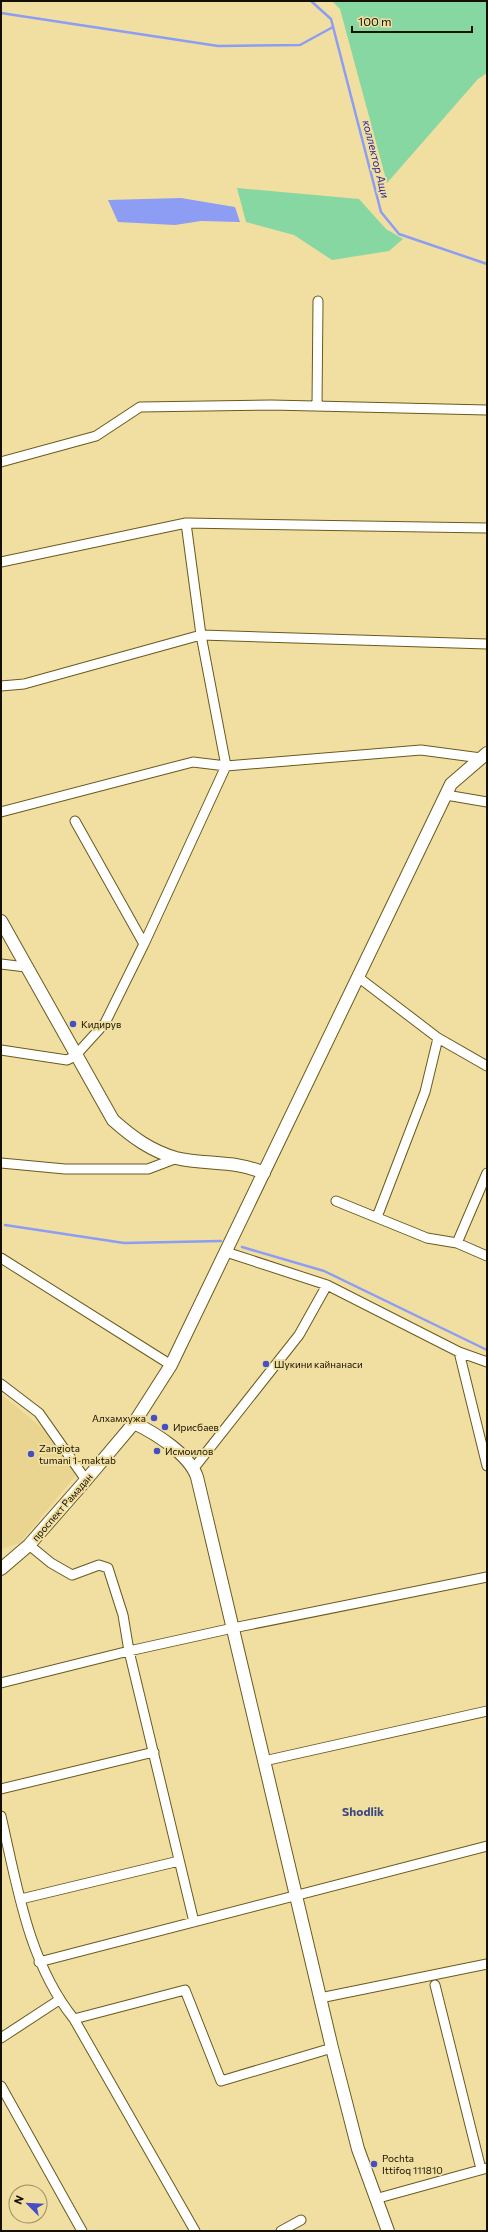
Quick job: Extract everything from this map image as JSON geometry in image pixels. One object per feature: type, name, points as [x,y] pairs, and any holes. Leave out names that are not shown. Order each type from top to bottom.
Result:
[{"type":"main road","name":"проспект Рамадан","points":[[1,1569],[29,1545],[134,1423],[171,1365],[451,784],[484,756]]},
{"type":"main road","points":[[1,921],[113,1120],[140,1142],[177,1158],[250,1167],[264,1173]]},
{"type":"main road","points":[[134,1423],[151,1431],[165,1441],[194,1468],[205,1505],[332,2048],[358,2149],[375,2199],[388,2231]]},
{"type":"street","points":[[317,406],[318,301]]},
{"type":"street","points":[[1,462],[96,436],[140,407],[317,406],[487,410]]},
{"type":"street","points":[[1,562],[186,522],[487,528]]},
{"type":"street","points":[[1,1050],[67,1060],[76,1056],[104,1022],[144,944],[226,766],[201,635],[186,522]]},
{"type":"street","points":[[1,686],[24,684],[201,635],[487,644]]},
{"type":"street","points":[[1,812],[194,762],[226,766],[420,750],[484,756]]},
{"type":"street","points":[[446,795],[487,802]]},
{"type":"street","points":[[75,821],[144,944]]},
{"type":"street","points":[[1,964],[26,967]]},
{"type":"street","points":[[358,977],[438,1038],[487,1066]]},
{"type":"street","points":[[377,1217],[425,1092],[438,1038]]},
{"type":"street","points":[[1,1163],[65,1170],[148,1169],[177,1158]]},
{"type":"street","points":[[457,1242],[487,1173]]},
{"type":"street","points":[[336,1201],[426,1238],[457,1242],[487,1256]]},
{"type":"street","points":[[226,1252],[327,1284],[459,1352],[487,1362]]},
{"type":"street","points":[[1,1258],[171,1365]]},
{"type":"street","points":[[194,1468],[299,1334],[327,1284]]},
{"type":"street","points":[[459,1352],[487,1466]]},
{"type":"street","points":[[1,1384],[39,1413],[86,1480]]},
{"type":"street","points":[[29,1545],[51,1563],[72,1575],[99,1565],[108,1568],[124,1615],[129,1651],[194,1922]]},
{"type":"street","points":[[1,1683],[129,1651],[233,1628],[487,1578]]},
{"type":"street","points":[[264,1761],[487,1711]]},
{"type":"street","points":[[1,1789],[154,1752]]},
{"type":"street","points":[[1,1816],[21,1899],[39,1962],[59,2000],[74,2018],[195,2231]]},
{"type":"street","points":[[39,1962],[487,1846]]},
{"type":"street","points":[[21,1899],[179,1861]]},
{"type":"street","points":[[320,1998],[487,1964]]},
{"type":"street","points":[[375,2199],[484,2169],[435,1985]]},
{"type":"street","points":[[74,2018],[185,1990],[221,2081],[332,2048]]},
{"type":"street","points":[[1,2038],[59,2000]]},
{"type":"street","points":[[1,2086],[82,2231]]},
{"type":"street","points":[[281,2231],[301,2220]]},
{"type":"shaded area","name":"Zangiota tumani 1-maktab","points":[[1,1394],[47,1432],[76,1475],[20,1543],[1,1549]]},
{"type":"green space","points":[[332,1],[487,1],[487,73],[478,79],[387,183],[340,9]]},
{"type":"green space","points":[[237,188],[359,199],[386,229],[403,239],[389,251],[332,260],[294,235],[246,222]]},
{"type":"water","points":[[181,198],[235,207],[240,222],[201,221],[175,225],[118,222],[108,200]]},
{"type":"waterway","name":"коллектор Ащи","points":[[311,1],[331,19],[381,212],[399,234],[487,264]]},
{"type":"waterway","points":[[1,13],[218,46],[300,45],[333,27]]},
{"type":"waterway","points":[[5,1225],[124,1243],[221,1241]]},
{"type":"waterway","points":[[242,1247],[324,1271],[487,1350]]},
{"type":"place","name":"Кидирув","points":[[73,1024]]},
{"type":"place","name":"Шукини кайнанаси","points":[[266,1364]]},
{"type":"place","name":"Алхамхужа","points":[[154,1418]]},
{"type":"place","name":"Ирисбаев","points":[[165,1427]]},
{"type":"place","name":"Исмоилов","points":[[157,1451]]},
{"type":"place","name":"Zangiota tumani 1-maktab","points":[[31,1454]]},
{"type":"place","name":"Pochta Ittifoq 111810","points":[[374,2164]]},
{"type":"district","name":"Shodlik","points":[[363,1812]]}]
